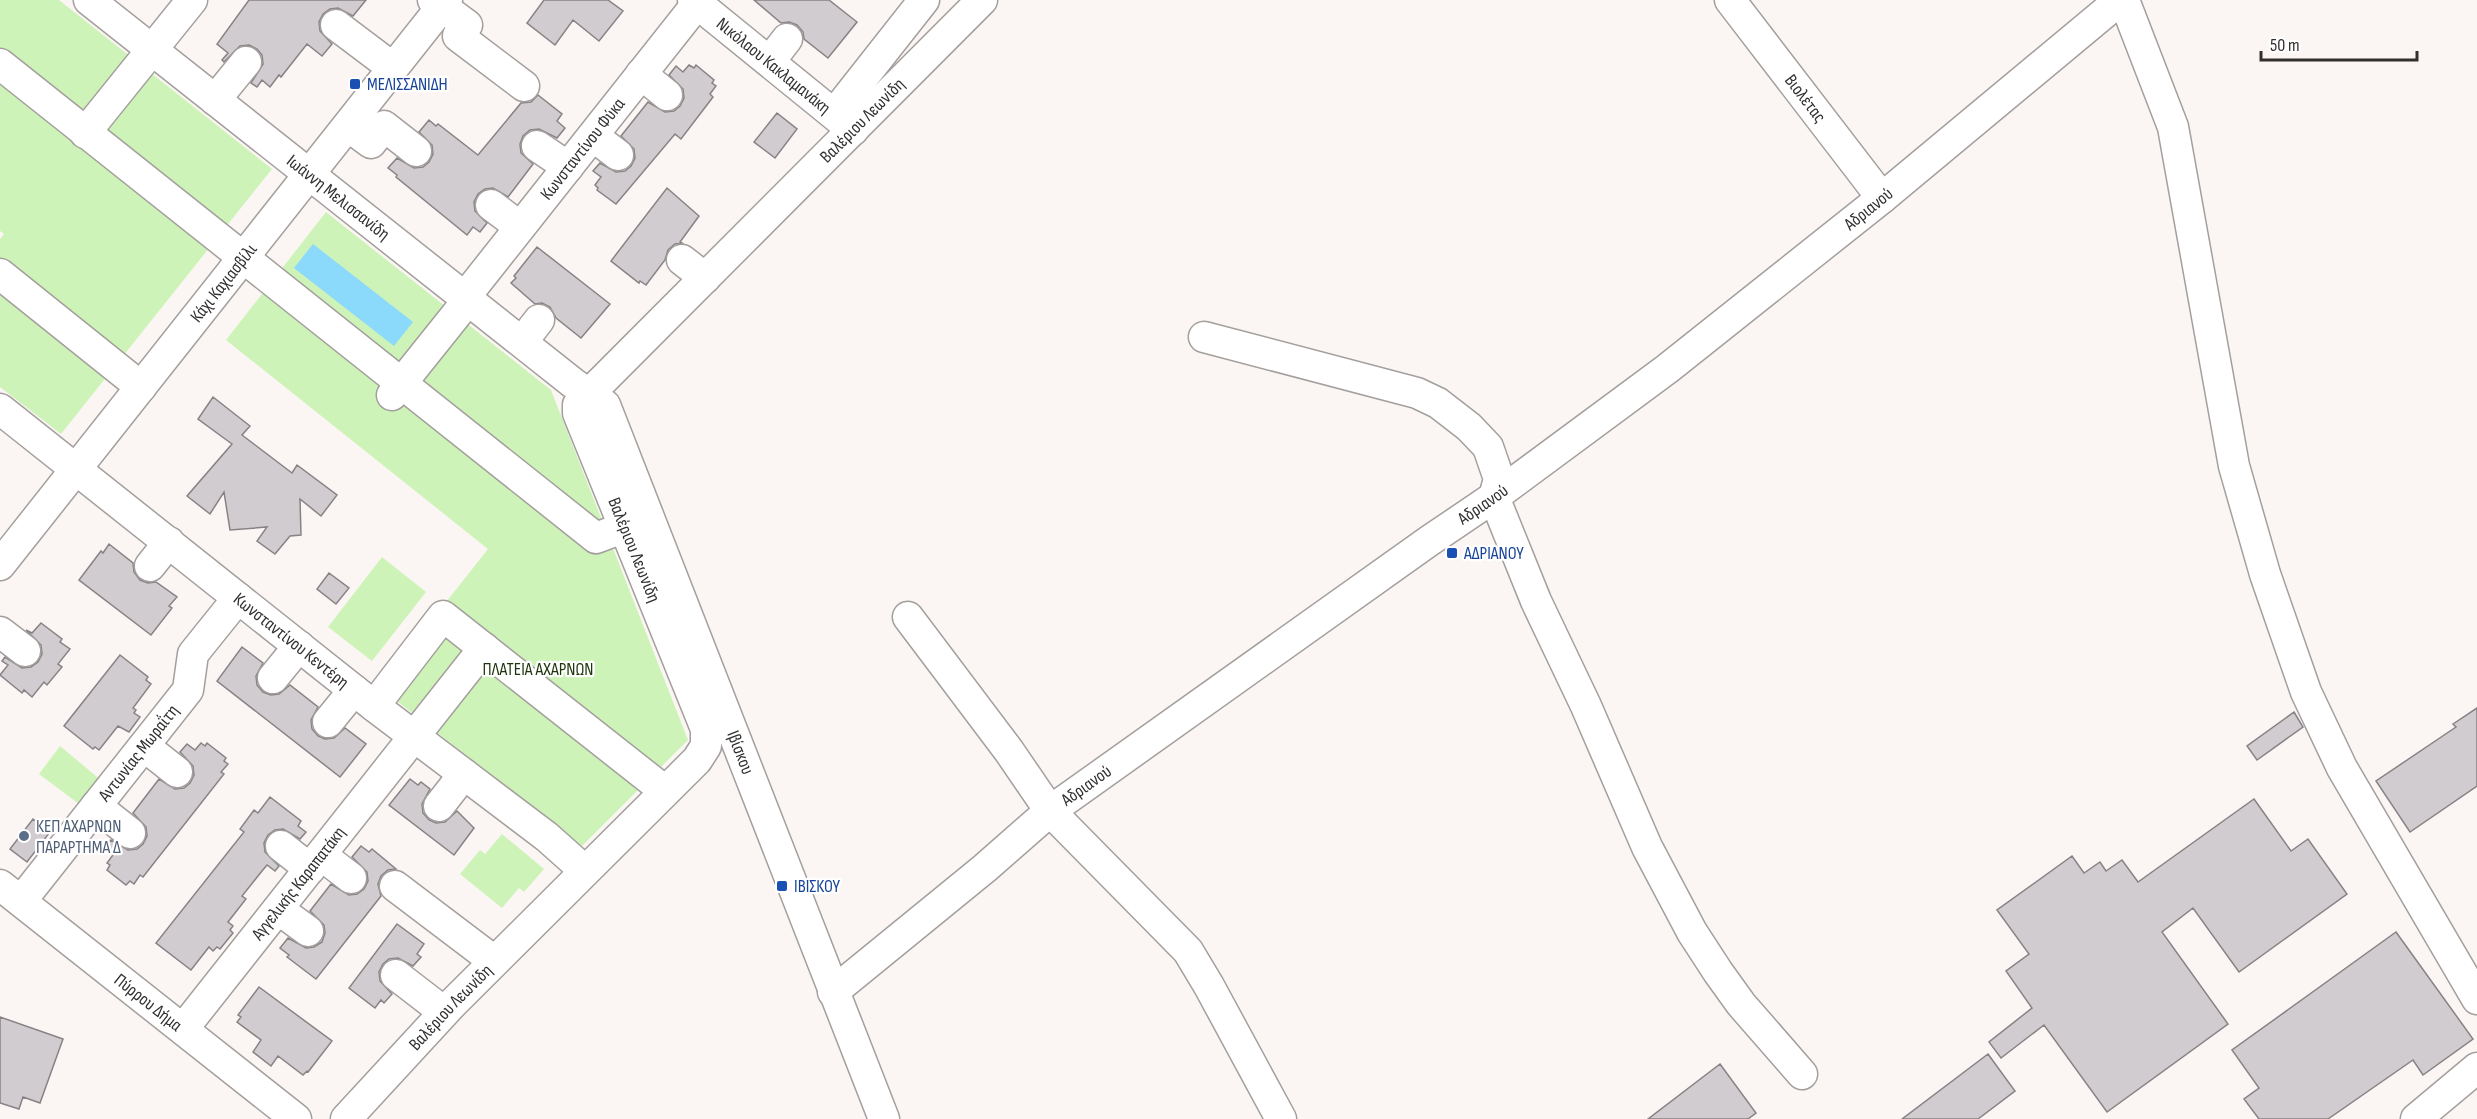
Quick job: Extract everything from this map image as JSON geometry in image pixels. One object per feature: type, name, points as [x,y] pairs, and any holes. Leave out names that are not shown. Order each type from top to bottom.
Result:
[{"type":"street","name":"Ιωάννη Μελισσανίδη","points":[[89,0],[467,298],[530,331],[573,383],[589,393]]},
{"type":"street","points":[[85,133],[192,0]]},
{"type":"street","points":[[844,121],[924,0]]},
{"type":"street","name":"Βαλέριου Λεωνίδη","points":[[346,1119],[444,1012],[584,870],[697,760],[706,746],[706,729],[578,412],[578,405],[694,269],[844,121],[982,0]]},
{"type":"street","name":"Βιολέτας","points":[[1730,0],[1882,198]]},
{"type":"street","points":[[2122,0],[2174,127],[2234,466],[2265,574],[2306,692],[2342,768],[2477,999]]},
{"type":"street","name":"Αδριανού","points":[[833,992],[985,868],[1050,811],[1494,497],[1667,369],[1882,198],[2122,0]]},
{"type":"street","name":"Νικόλαου Κακλαμανάκη","points":[[697,1],[778,50],[844,121]]},
{"type":"street","name":"Κωνσταντίνου Φύκα","points":[[397,389],[697,1]]},
{"type":"street","points":[[441,2],[467,25],[459,36],[524,86]]},
{"type":"street","name":"Κάχι Καχιασβίλι","points":[[0,565],[348,126],[441,2]]},
{"type":"street","points":[[336,25],[393,68]]},
{"type":"street","points":[[215,100],[246,62]]},
{"type":"street","points":[[0,64],[243,257],[397,389],[596,538],[625,527]]},
{"type":"street","points":[[641,75],[667,95]]},
{"type":"street","points":[[348,126],[371,143],[384,126],[416,151]]},
{"type":"street","points":[[593,136],[618,155]]},
{"type":"street","points":[[537,146],[568,167]]},
{"type":"street","points":[[491,205],[520,227]]},
{"type":"street","points":[[0,274],[141,387]]},
{"type":"street","points":[[1204,337],[1417,393],[1438,403],[1488,447],[1499,479],[1494,497],[1536,601],[1586,706],[1647,847],[1692,932],[1741,1004],[1802,1074]]},
{"type":"street","name":"Ιβίσκου","points":[[589,393],[605,405],[833,992],[872,1113]]},
{"type":"street","name":"Κωνσταντίνου Κεντέρη","points":[[0,409],[364,698],[547,837],[584,870]]},
{"type":"street","points":[[150,566],[169,542]]},
{"type":"street","name":"Αντωνίας Μωραΐτη","points":[[11,893],[96,806],[142,737],[188,690],[193,654],[238,598]]},
{"type":"street","points":[[328,722],[364,698],[443,616],[665,791]]},
{"type":"street","points":[[908,617],[1009,751],[1050,811],[1188,951],[1281,1119]]},
{"type":"street","points":[[0,632],[25,651]]},
{"type":"street","points":[[273,678],[299,646]]},
{"type":"street","name":"Αγγελικής Καραπατάκη","points":[[183,1029],[234,948],[278,909],[484,648]]},
{"type":"street","points":[[142,737],[177,772]]},
{"type":"street","points":[[440,806],[464,774]]},
{"type":"street","points":[[96,806],[130,833]]},
{"type":"street","points":[[281,846],[351,878]]},
{"type":"street","points":[[395,886],[494,961]]},
{"type":"street","name":"Πύρρου Δήμα","points":[[11,893],[183,1029],[253,1068],[296,1119]]},
{"type":"street","points":[[278,909],[308,931]]},
{"type":"street","points":[[396,975],[444,1012]]},
{"type":"street","points":[[2416,1119],[2477,1068]]},
{"type":"green space","points":[[0,0],[59,0],[272,169],[61,434],[0,387],[0,239],[4,234],[0,231]]},
{"type":"green space","name":"ΠΛΑΤΕΙΑ ΑΧΑΡΝΩΝ","points":[[326,212],[551,390],[688,740],[582,846],[379,687],[488,549],[226,340]]},
{"type":"green space","points":[[382,557],[426,592],[372,661],[328,627]]},
{"type":"green space","points":[[60,746],[102,781],[83,807],[39,774]]},
{"type":"green space","points":[[502,834],[544,869],[524,892],[519,888],[502,908],[460,874],[480,850],[485,854]]},
{"type":"water","points":[[313,244],[413,322],[394,346],[294,268]]},
{"type":"building","points":[[249,0],[366,0],[353,16],[338,8],[330,9],[323,14],[319,22],[320,31],[332,44],[322,56],[307,44],[281,77],[279,75],[270,87],[262,80],[257,87],[251,83],[263,64],[262,55],[257,49],[249,45],[240,46],[224,62],[222,60],[228,53],[217,44]]},
{"type":"building","points":[[544,0],[608,0],[623,11],[599,41],[573,20],[555,45],[527,23]]},
{"type":"building","points":[[754,0],[829,0],[857,22],[828,58],[804,39],[803,32],[797,25],[789,22],[781,23]]},
{"type":"building","points":[[689,65],[694,68],[696,65],[714,80],[712,83],[716,86],[710,94],[713,97],[681,139],[675,134],[616,204],[597,190],[595,185],[601,177],[593,171],[600,163],[616,172],[625,171],[631,166],[635,158],[634,149],[621,136],[648,102],[665,112],[674,111],[680,106],[684,98],[683,89],[669,75],[676,66],[683,72]]},
{"type":"building","points":[[538,95],[562,114],[557,121],[565,128],[557,138],[539,129],[530,130],[523,136],[520,144],[521,153],[533,164],[508,197],[493,188],[485,189],[478,194],[474,202],[475,211],[487,223],[480,232],[473,227],[467,235],[388,168],[397,158],[414,168],[423,167],[429,162],[433,154],[432,145],[419,132],[429,120],[436,126],[438,124],[478,155],[521,103],[531,102]]},
{"type":"building","points":[[777,113],[797,129],[775,158],[754,142]]},
{"type":"building","points":[[667,188],[699,216],[680,242],[682,243],[675,244],[668,250],[665,260],[646,285],[640,281],[639,283],[611,261]]},
{"type":"building","points":[[537,247],[610,304],[581,338],[556,318],[550,307],[542,303],[535,304],[511,283]]},
{"type":"building","points":[[213,397],[250,426],[242,435],[292,473],[297,465],[337,495],[321,516],[300,499],[301,535],[290,536],[275,554],[257,541],[267,527],[230,530],[224,492],[210,514],[187,496],[232,444],[198,419]]},
{"type":"building","points":[[109,544],[133,563],[134,572],[140,580],[148,583],[156,582],[177,597],[169,606],[172,608],[151,635],[79,580]]},
{"type":"building","points":[[329,573],[349,588],[336,604],[317,589]]},
{"type":"building","points":[[41,623],[62,639],[60,642],[70,649],[58,664],[62,667],[47,685],[44,682],[32,697],[24,690],[22,693],[0,675],[8,665],[2,661],[5,657],[22,668],[31,667],[38,662],[42,654],[41,645],[26,630],[32,633]]},
{"type":"building","points":[[242,647],[263,663],[256,676],[257,685],[263,692],[271,695],[279,694],[290,685],[318,707],[311,720],[312,729],[318,736],[325,739],[334,738],[345,728],[366,744],[340,777],[217,681]]},
{"type":"building","points":[[120,655],[148,677],[146,680],[151,684],[133,708],[136,710],[134,713],[140,717],[129,732],[118,726],[99,750],[95,747],[93,749],[64,726]]},
{"type":"building","points":[[2477,708],[2477,786],[2410,832],[2376,781],[2456,727],[2453,724]]},
{"type":"building","points":[[2294,712],[2303,727],[2257,760],[2247,746]]},
{"type":"building","points":[[201,743],[205,746],[207,743],[226,758],[224,761],[228,764],[221,772],[224,774],[143,877],[140,875],[134,884],[130,881],[126,885],[107,870],[110,865],[107,863],[113,855],[104,848],[111,840],[128,850],[137,849],[143,844],[147,836],[146,827],[133,813],[159,779],[175,789],[184,788],[190,783],[194,775],[193,766],[180,752],[187,744],[195,750]]},
{"type":"building","points":[[410,779],[418,785],[421,782],[430,789],[422,804],[423,813],[429,820],[436,823],[445,822],[457,811],[474,828],[454,855],[389,805]]},
{"type":"building","points":[[270,797],[301,821],[298,826],[306,832],[300,839],[283,829],[275,830],[268,835],[264,843],[265,852],[279,866],[275,871],[267,865],[242,896],[246,899],[228,922],[233,926],[230,930],[233,933],[220,949],[217,947],[213,951],[209,947],[191,970],[156,943],[244,832],[240,829],[254,810],[258,813]]},
{"type":"building","points":[[2254,799],[2291,851],[2308,839],[2347,894],[2239,972],[2193,908],[2162,932],[2228,1024],[2107,1112],[2044,1025],[2001,1058],[1989,1042],[2032,1008],[2006,971],[2029,954],[1997,910],[2072,856],[2084,873],[2100,862],[2106,871],[2122,860],[2138,882]]},
{"type":"building","points":[[33,819],[50,832],[27,862],[10,849]]},
{"type":"building","points":[[361,846],[369,852],[372,849],[396,869],[388,870],[381,876],[378,884],[381,896],[316,979],[287,957],[289,955],[280,948],[288,938],[306,948],[314,947],[322,942],[325,933],[324,925],[310,911],[331,884],[349,895],[357,894],[364,889],[368,881],[367,872],[352,857]]},
{"type":"building","points":[[397,924],[424,944],[417,954],[421,957],[413,966],[398,958],[389,959],[383,964],[379,972],[380,981],[392,994],[384,1003],[381,1000],[375,1008],[349,988]]},
{"type":"building","points":[[2396,932],[2473,1039],[2423,1075],[2413,1060],[2328,1119],[2259,1119],[2244,1099],[2259,1088],[2232,1050]]},
{"type":"building","points":[[259,987],[332,1041],[308,1072],[303,1075],[278,1056],[271,1066],[253,1052],[261,1040],[237,1022],[241,1017],[238,1015]]},
{"type":"building","points":[[0,1017],[63,1039],[40,1103],[23,1097],[19,1109],[0,1103]]},
{"type":"building","points":[[1988,1054],[2015,1091],[1978,1119],[1902,1119]]},
{"type":"building","points":[[1720,1064],[1756,1113],[1748,1119],[1648,1119]]},
{"type":"place","name":"ΜΕΛΙΣΣΑΝΙΔΗ","points":[[355,84]]},
{"type":"place","name":"ΑΔΡΙΑΝΟΥ","points":[[1452,553]]},
{"type":"place","name":"ΚΕΠ ΑΧΑΡΝΩΝ ΠΑΡΑΡΤΗΜΑ Δ","points":[[24,836]]},
{"type":"place","name":"ΙΒΙΣΚΟΥ","points":[[782,886]]}]
